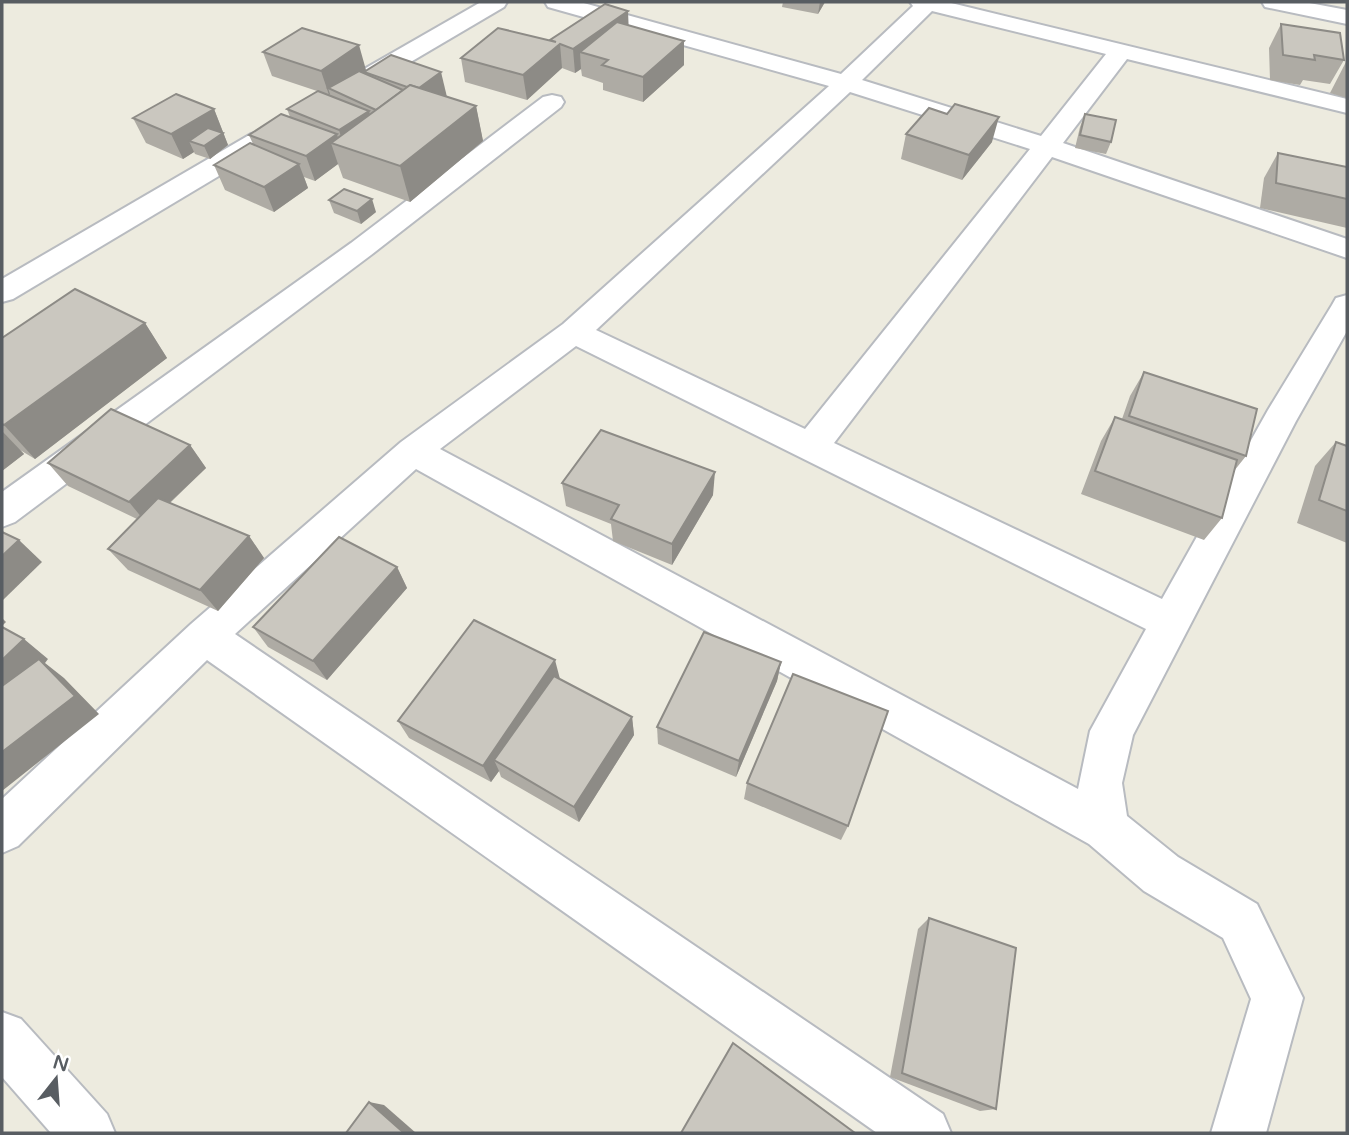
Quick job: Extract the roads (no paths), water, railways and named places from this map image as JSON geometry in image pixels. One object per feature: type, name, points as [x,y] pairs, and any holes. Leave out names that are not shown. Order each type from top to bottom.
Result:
[{"type":"street","points":[[327,101],[496,2]]},
{"type":"street","points":[[556,2],[846,83],[1047,146],[1347,249]]},
{"type":"street","points":[[1273,2],[1347,17]]},
{"type":"street","points":[[2,830],[205,636],[413,451],[574,332],[846,83],[924,3],[1347,106]]},
{"type":"street","points":[[811,447],[1121,51]]},
{"type":"street","points":[[2,512],[360,249],[552,102]]},
{"type":"street","points":[[2,292],[279,129]]},
{"type":"street","points":[[1105,828],[1100,783],[1112,731],[1280,419],[1347,305]]},
{"type":"street","points":[[574,332],[1171,622]]},
{"type":"street","points":[[413,451],[1105,828],[1161,874],[1240,921],[1277,998],[1239,1133]]},
{"type":"street","points":[[205,636],[924,1133]]},
{"type":"street","points":[[2,1038],[88,1133]]}]
